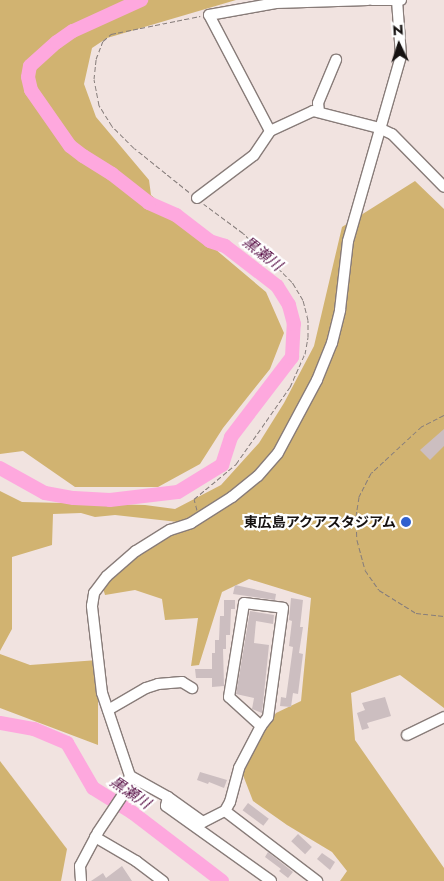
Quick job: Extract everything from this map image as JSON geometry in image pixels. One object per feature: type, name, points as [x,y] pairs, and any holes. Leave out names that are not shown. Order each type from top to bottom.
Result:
[{"type":"street","points":[[81,881],[80,866],[96,835],[122,796],[129,778],[102,693],[92,606],[94,593],[107,576],[136,551],[170,530],[191,523],[232,497],[258,476],[278,453],[317,380],[332,343],[340,310],[345,263],[358,200],[401,56],[398,0],[276,3],[209,14],[270,130]]},
{"type":"street","points":[[319,112],[318,103],[336,60]]},
{"type":"street","points":[[197,198],[254,155],[270,130],[313,111],[379,128],[392,134],[444,187]]},
{"type":"street","points":[[129,778],[168,797],[204,822],[225,811],[230,802],[239,768],[261,726],[268,717],[283,608],[244,603],[229,697],[261,726]]},
{"type":"street","points":[[108,710],[146,688],[158,684],[182,682],[192,688]]},
{"type":"street","points":[[407,735],[444,716]]},
{"type":"street","points":[[168,797],[166,806],[271,881]]},
{"type":"street","points":[[225,811],[317,881]]},
{"type":"street","points":[[96,835],[163,881]]},
{"type":"path","points":[[202,516],[194,507],[194,499],[236,464],[290,387],[305,354],[308,337],[308,320],[304,300],[292,282],[243,233],[134,148],[112,126],[99,105],[94,79],[96,60],[103,41],[111,34],[209,14]]},
{"type":"path","points":[[444,414],[422,426],[371,473],[359,497],[356,517],[357,540],[365,570],[379,590],[416,613],[444,616]]},
{"type":"shaded area","points":[[0,0],[236,0],[107,38],[92,48],[84,84],[96,117],[149,180],[151,195],[266,292],[284,333],[270,369],[223,428],[200,464],[158,487],[75,487],[23,451],[0,454]]},
{"type":"shaded area","points":[[415,181],[444,209],[444,708],[400,675],[351,693],[355,740],[444,868],[444,881],[340,881],[347,871],[332,852],[287,825],[253,801],[241,770],[252,747],[276,713],[301,701],[311,598],[249,579],[222,592],[199,665],[191,666],[198,618],[165,620],[162,599],[135,590],[105,595],[100,578],[178,522],[115,515],[95,517],[81,513],[53,514],[52,545],[12,557],[12,629],[0,651],[0,491],[22,502],[145,505],[175,509],[221,485],[259,443],[284,403],[314,346],[342,227]]},
{"type":"shaded area","points":[[0,654],[30,665],[98,660],[98,745],[0,708]]},
{"type":"shaded area","points":[[0,761],[67,849],[61,881],[0,881]]},
{"type":"building","points":[[444,429],[444,446],[430,460],[420,450]]},
{"type":"building","points":[[235,585],[276,594],[275,600],[233,594]]},
{"type":"building","points":[[291,598],[303,600],[300,627],[303,627],[299,653],[303,654],[298,694],[293,693],[291,707],[280,706],[281,697],[286,698],[293,647],[289,646],[292,621],[289,620]]},
{"type":"building","points":[[224,600],[235,600],[235,609],[231,609],[230,635],[226,635],[226,649],[223,649],[224,686],[212,687],[212,678],[196,678],[195,669],[212,669],[212,653],[215,653],[215,640],[219,640],[220,616],[224,616]]},
{"type":"building","points":[[250,611],[274,615],[273,624],[256,621],[254,643],[269,645],[262,713],[252,709],[254,698],[236,694]]},
{"type":"building","points":[[385,697],[391,716],[367,723],[369,728],[362,730],[357,713],[365,710],[362,703]]},
{"type":"building","points":[[200,772],[227,780],[224,788],[197,780]]},
{"type":"building","points":[[248,803],[269,819],[263,826],[243,810]]},
{"type":"building","points":[[298,834],[312,847],[305,854],[291,841]]},
{"type":"building","points":[[268,852],[293,872],[288,878],[279,871],[281,869],[265,857]]},
{"type":"building","points":[[322,853],[335,862],[330,870],[317,859]]},
{"type":"building","points":[[122,866],[132,881],[91,881],[103,873],[106,878]]},
{"type":"waterway","name":"黒瀬川","points":[[0,468],[45,493],[74,498],[110,500],[178,492],[222,465],[231,437],[292,357],[294,324],[289,305],[277,286],[225,246],[210,241],[176,215],[149,203],[112,174],[70,146],[31,90],[28,77],[30,66],[57,42],[73,31],[141,0]]},
{"type":"waterway","name":"黒瀬川","points":[[0,723],[34,729],[67,743],[93,788],[133,813],[222,881]]},
{"type":"place","name":"東広島アクアスタジアム","points":[[406,522]]}]
